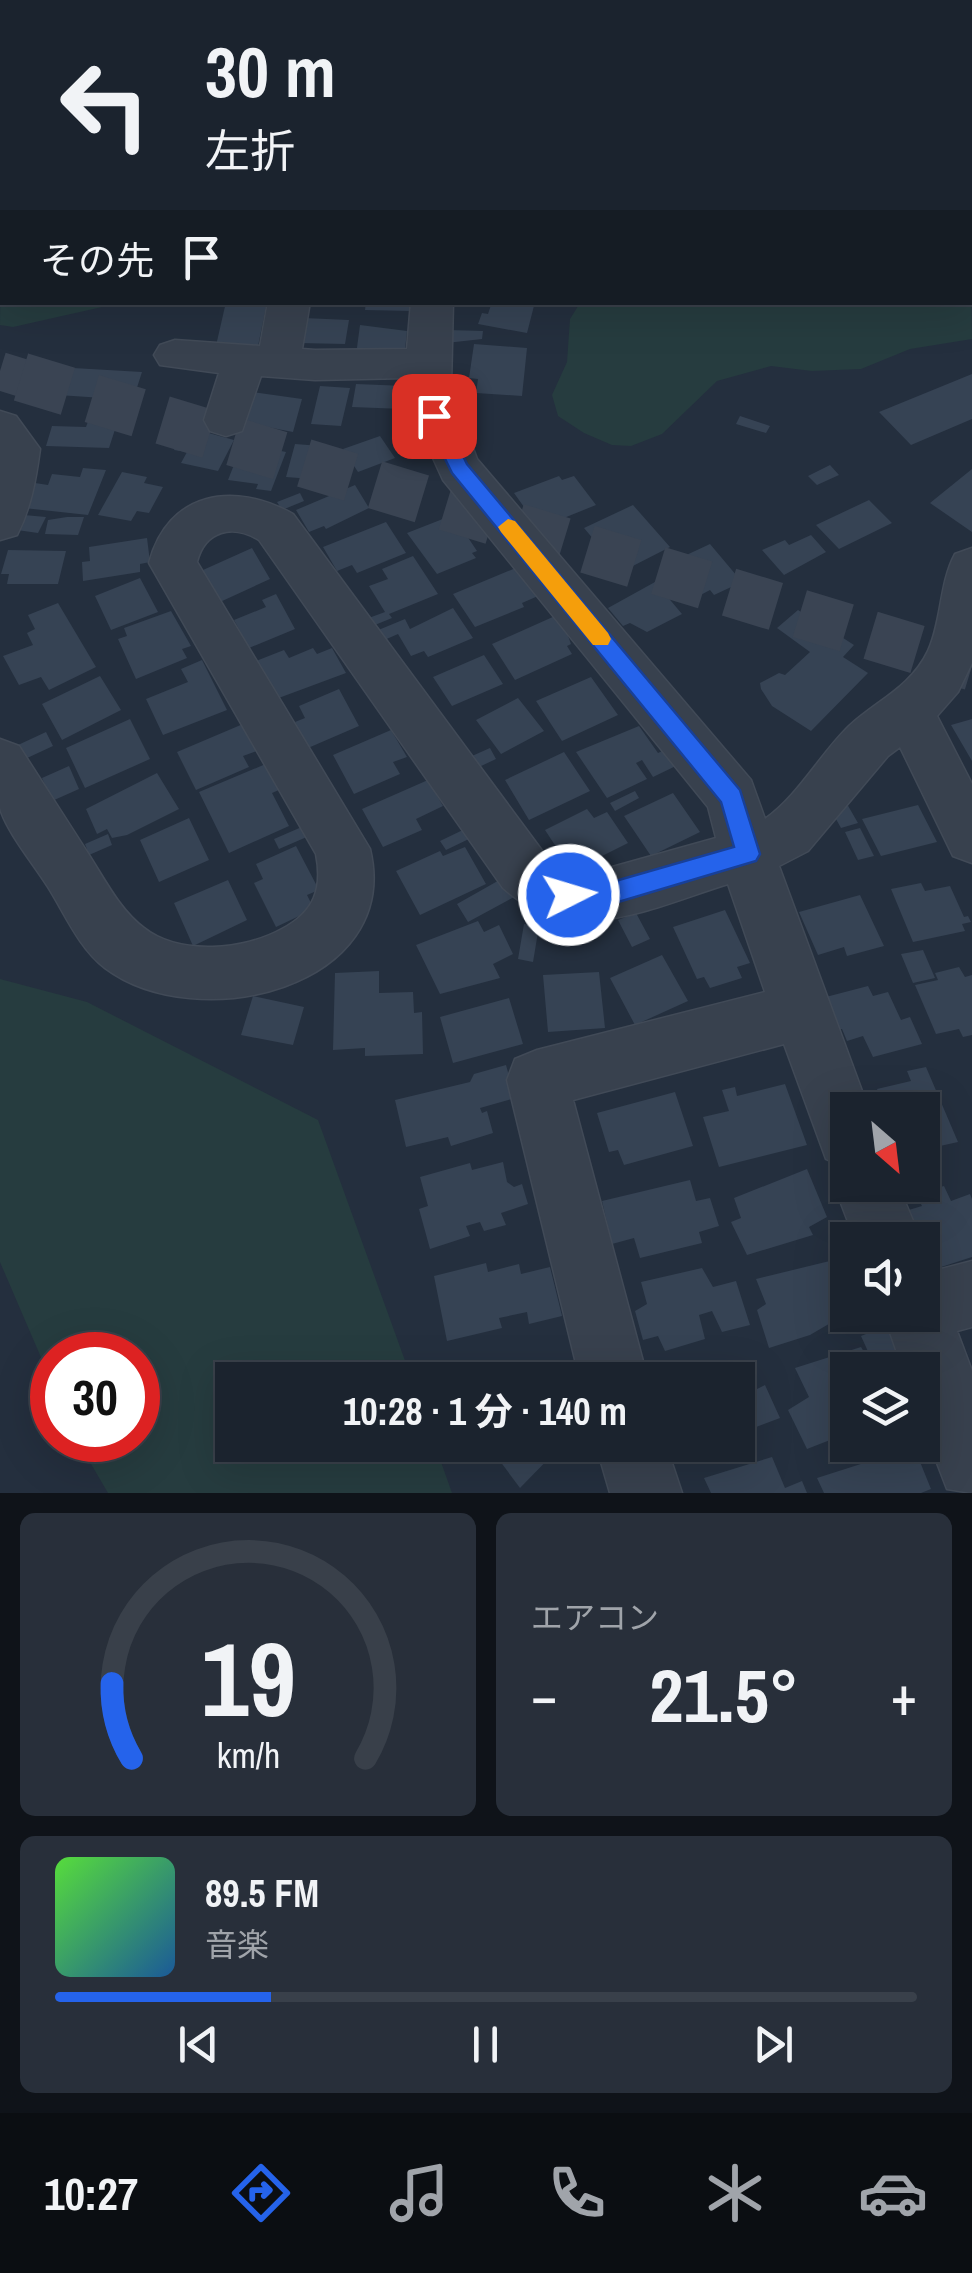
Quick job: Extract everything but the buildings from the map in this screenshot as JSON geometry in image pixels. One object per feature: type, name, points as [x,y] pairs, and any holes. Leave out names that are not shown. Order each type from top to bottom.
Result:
[{"type":"street","points":[[226,420],[261,363],[288,305]]},
{"type":"street","points":[[432,305],[425,378],[434,416],[459,468],[732,798],[798,1012],[830,1092]]},
{"type":"street","points":[[175,355],[261,363],[426,363]]},
{"type":"street","points":[[0,427],[18,449],[13,482],[0,522]]},
{"type":"street","points":[[0,762],[100,922],[124,948],[146,964],[184,973],[255,968],[316,943],[335,922],[346,899],[348,875],[342,849],[173,563],[178,537],[188,527],[210,516],[247,513],[276,527],[524,870],[546,890],[569,895],[605,895],[748,854],[789,834],[869,740],[909,712],[940,677],[954,647],[972,567]]},
{"type":"street","points":[[909,712],[972,839]]},
{"type":"street","points":[[609,1362],[537,1080],[798,1012]]},
{"type":"street","points":[[940,1302],[972,1294]]},
{"type":"street","points":[[923,1332],[972,1464]]},
{"type":"street","points":[[636,1462],[646,1493]]},
{"type":"green space","points":[[0,305],[111,305],[13,327],[0,325]]},
{"type":"green space","points":[[579,305],[972,305],[972,339],[910,349],[861,369],[812,371],[771,366],[717,381],[662,434],[631,446],[612,445],[558,416],[552,395],[567,362],[570,319]]},
{"type":"green space","points":[[0,979],[87,1002],[318,1120],[405,1362],[215,1362],[215,1462],[441,1462],[452,1493],[108,1493],[90,1462],[160,1462],[160,1332],[30,1332],[0,1262]]},
{"type":"tunnel","points":[[0,371],[29,380]]},
{"type":"tunnel","points":[[21,377],[972,666]]},
{"type":"slow traffic","points":[[508,527],[601,639]]},
{"type":"route","points":[[434,416],[459,468],[732,798],[748,854],[605,895],[569,895]]}]
